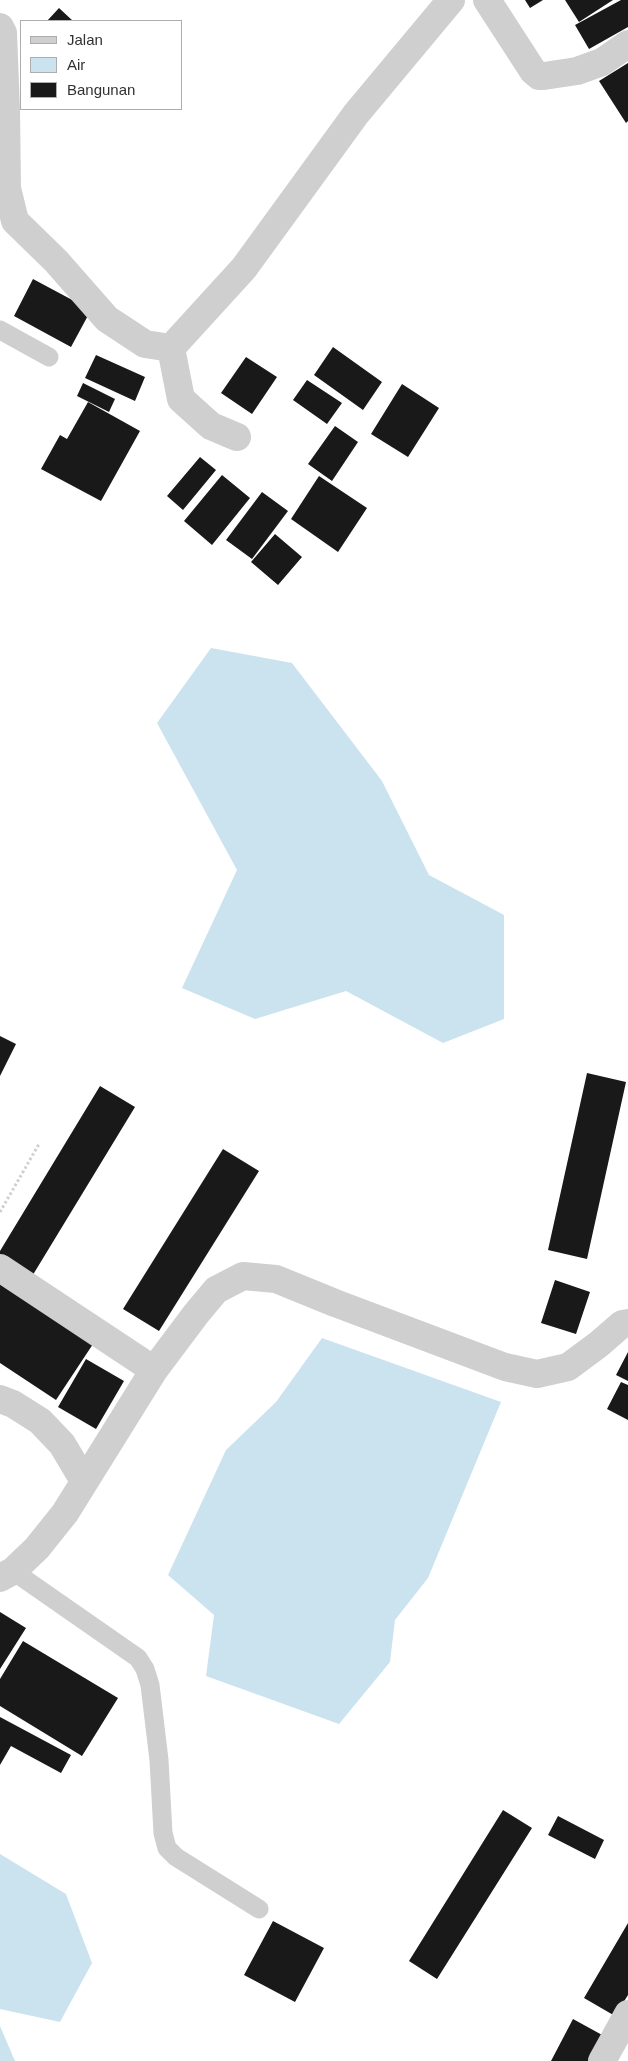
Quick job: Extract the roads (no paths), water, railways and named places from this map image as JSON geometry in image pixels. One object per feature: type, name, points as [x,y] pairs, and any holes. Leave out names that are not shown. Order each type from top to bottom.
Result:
[{"type":"street","points":[[170,348],[244,268],[356,114],[451,0]]},
{"type":"street","points":[[487,0],[533,71],[539,76],[577,71],[602,62],[628,44]]},
{"type":"street","points":[[0,27],[2,33],[6,110],[7,188],[15,221],[56,261],[107,319],[144,344],[170,348]]},
{"type":"street","points":[[170,348],[182,400],[211,426],[237,438]]},
{"type":"street","points":[[0,1268],[154,1370]]},
{"type":"street","points":[[7,1574],[37,1548],[65,1513],[154,1370],[216,1290],[243,1276],[276,1279],[505,1368],[537,1374],[568,1367],[600,1344],[622,1324],[628,1323]]},
{"type":"street","points":[[0,1399],[13,1404],[40,1421],[62,1444],[84,1481]]},
{"type":"street","points":[[602,2061],[628,2014]]},
{"type":"lane","points":[[0,330],[49,357]]},
{"type":"lane","points":[[7,1574],[138,1658],[145,1669],[150,1685],[159,1760],[163,1833],[167,1848],[176,1857],[260,1909]]},
{"type":"water","points":[[211,648],[292,663],[382,781],[429,875],[504,915],[504,1019],[443,1043],[346,991],[255,1019],[182,988],[237,870],[157,723]]},
{"type":"water","points":[[322,1338],[501,1402],[428,1578],[395,1620],[390,1662],[339,1724],[206,1676],[214,1615],[168,1575],[226,1450],[276,1402]]},
{"type":"water","points":[[0,1854],[66,1894],[92,1963],[60,2022],[0,2009]]},
{"type":"water","points":[[0,2026],[15,2061],[0,2061]]}]
